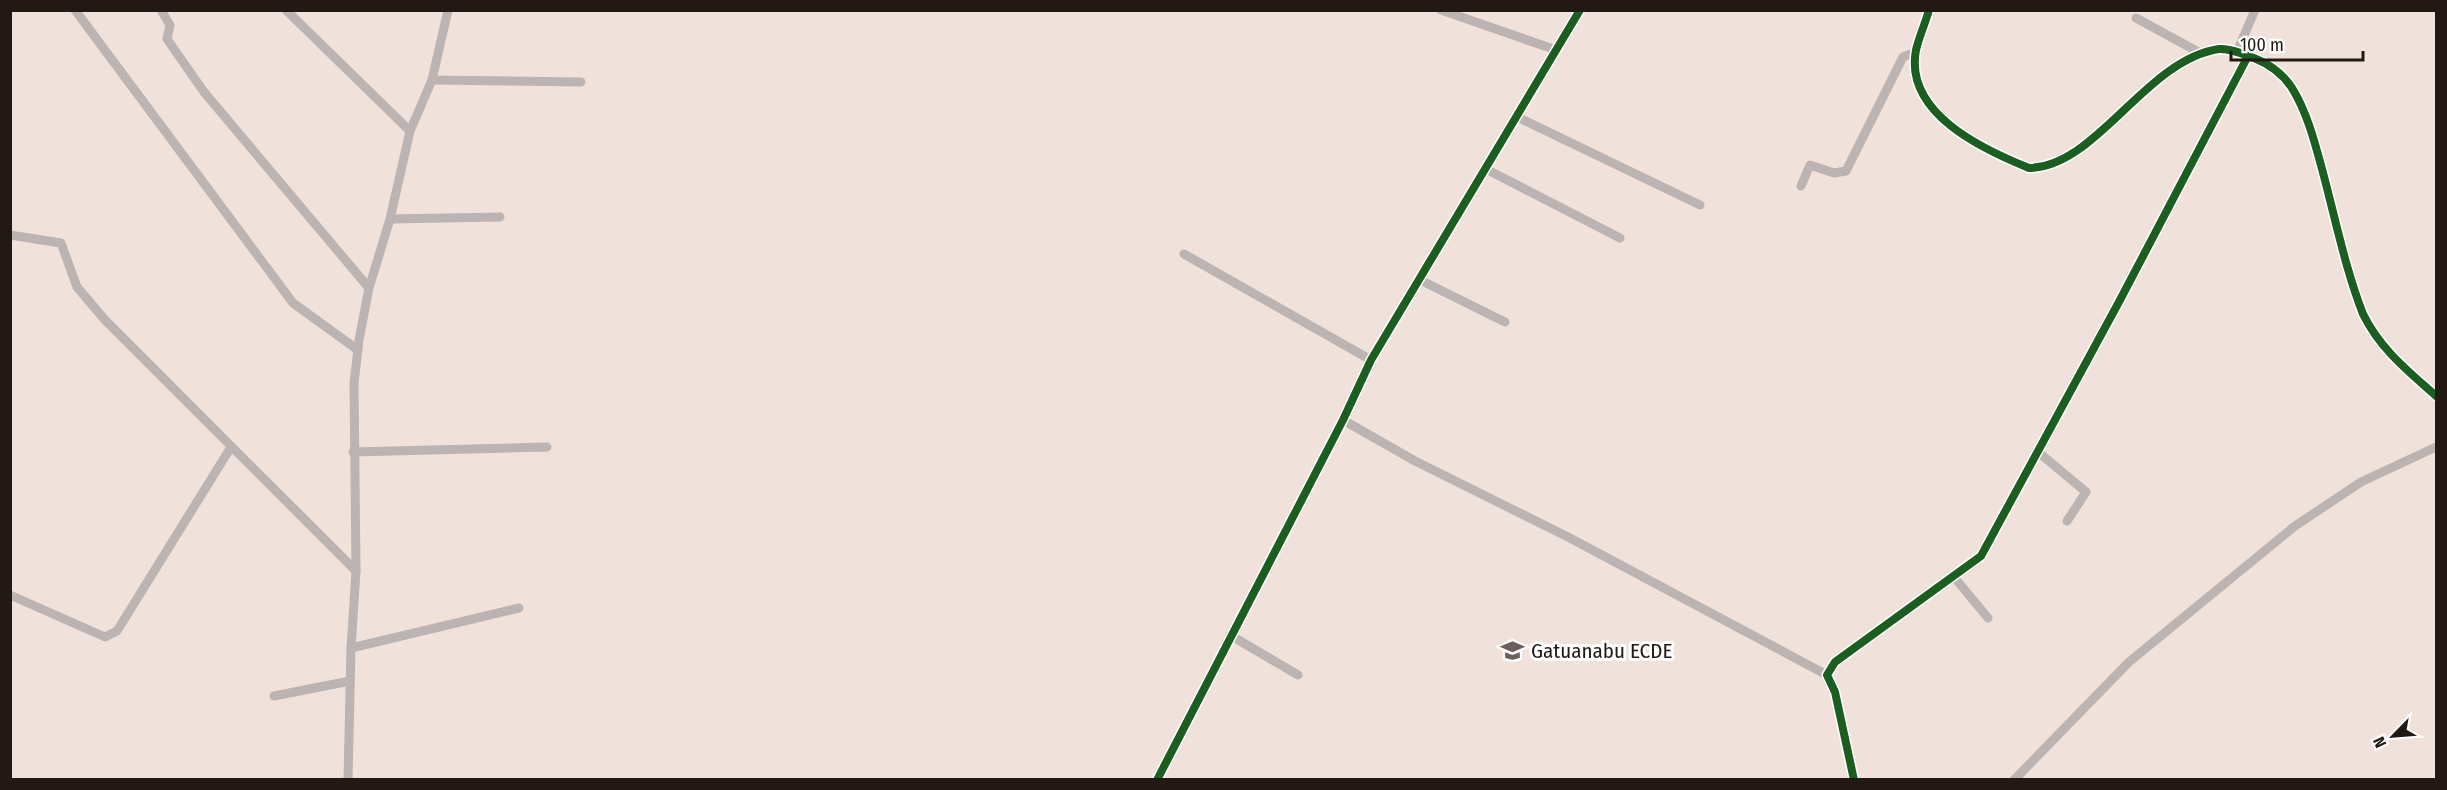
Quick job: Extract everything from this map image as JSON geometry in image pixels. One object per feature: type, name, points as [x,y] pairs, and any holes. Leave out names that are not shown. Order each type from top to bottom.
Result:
[{"type":"street","points":[[75,10],[292,303],[358,350]]},
{"type":"street","points":[[161,10],[170,25],[167,39],[204,92],[369,288]]},
{"type":"street","points":[[286,10],[410,131]]},
{"type":"street","points":[[348,780],[351,648],[356,572],[354,383],[358,350],[369,288],[390,219],[410,131],[432,80],[448,10]]},
{"type":"street","points":[[1442,10],[1556,50]]},
{"type":"street","points":[[1157,780],[1343,420],[1371,360],[1580,10]]},
{"type":"street","points":[[1929,10],[1916,52],[1917,75],[1922,91],[1937,115],[1950,127],[2029,168],[2042,168],[2073,152],[2092,139],[2156,81],[2202,54],[2220,49],[2237,52],[2266,63],[2279,73],[2292,88],[2304,114],[2317,150],[2357,299],[2371,331],[2390,356],[2436,396]]},
{"type":"street","points":[[2237,52],[2255,10]]},
{"type":"street","points":[[2136,18],[2202,54]]},
{"type":"street","points":[[1801,186],[1810,165],[1839,174],[1846,171],[1903,57],[1916,52]]},
{"type":"street","points":[[1827,675],[1835,662],[1981,556],[2120,300],[2248,56]]},
{"type":"street","points":[[432,80],[581,82]]},
{"type":"street","points":[[1517,117],[1700,205]]},
{"type":"street","points":[[1486,169],[1620,238]]},
{"type":"street","points":[[390,219],[500,217]]},
{"type":"street","points":[[10,235],[61,243],[77,287],[105,320],[356,572]]},
{"type":"street","points":[[1184,254],[1371,360]]},
{"type":"street","points":[[1420,280],[1505,322]]},
{"type":"street","points":[[1343,420],[1415,461],[1568,537],[1827,675],[1835,692],[1854,780]]},
{"type":"street","points":[[10,595],[105,637],[117,632],[231,447]]},
{"type":"street","points":[[353,452],[547,447]]},
{"type":"street","points":[[2014,780],[2129,662],[2295,526],[2361,482],[2436,447]]},
{"type":"street","points":[[2037,451],[2086,492],[2067,521]]},
{"type":"street","points":[[1954,577],[1988,618]]},
{"type":"street","points":[[351,648],[519,608]]},
{"type":"street","points":[[1230,635],[1298,675]]},
{"type":"street","points":[[274,696],[350,681]]},
{"type":"cycle path","points":[[1157,780],[1343,420],[1371,360],[1580,10]]},
{"type":"cycle path","points":[[1929,10],[1916,50],[1915,72],[1922,92],[1934,110],[1969,139],[2029,168],[2054,163],[2077,151],[2144,91],[2192,57],[2219,49],[2228,49],[2254,58],[2275,70],[2292,88],[2310,128],[2346,261],[2363,314],[2386,349],[2436,396]]},
{"type":"cycle path","points":[[1854,780],[1835,692],[1827,675],[1835,662],[1981,556],[2120,300],[2248,56]]},
{"type":"place","name":"Gatuanabu ECDE","points":[[1513,651]]}]
